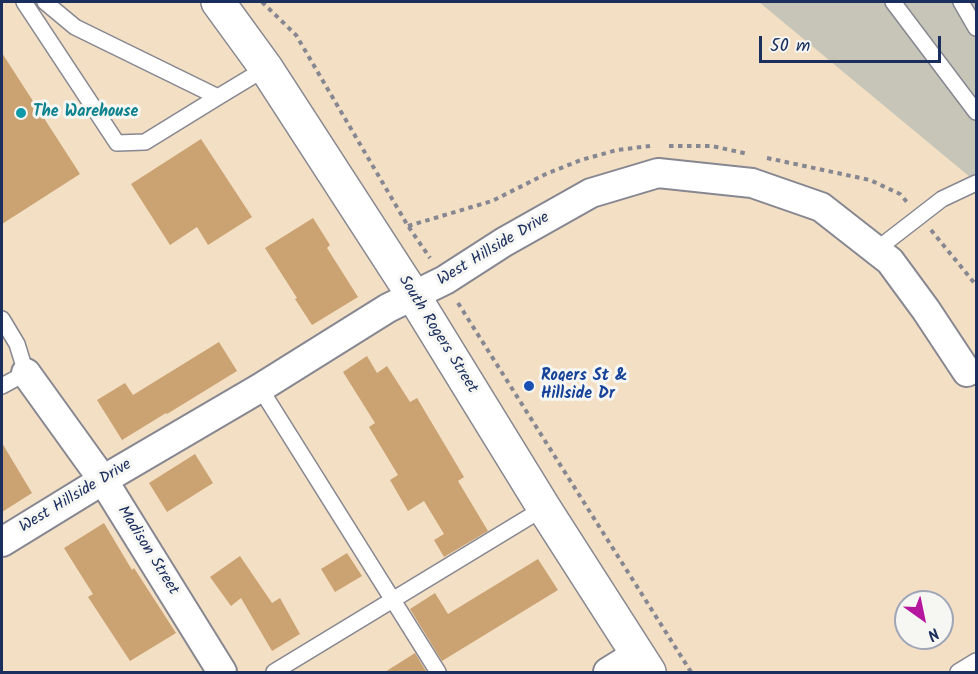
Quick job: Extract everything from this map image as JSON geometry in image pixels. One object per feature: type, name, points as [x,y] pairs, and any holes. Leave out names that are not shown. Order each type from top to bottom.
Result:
[{"type":"street","name":"South Rogers Street","points":[[218,2],[266,68],[412,295],[643,663]]},
{"type":"street","name":"West Hillside Drive","points":[[2,542],[260,388],[388,308],[445,280],[504,242],[591,193],[658,173],[752,183],[821,207],[890,261],[967,372]]},
{"type":"street","name":"Madison Street","points":[[14,379],[103,480],[222,672]]},
{"type":"street","points":[[608,672],[643,663]]},
{"type":"lane","points":[[24,2],[117,143],[145,142],[266,68]]},
{"type":"lane","points":[[45,2],[75,27],[218,97]]},
{"type":"lane","points":[[893,2],[976,112]]},
{"type":"lane","points":[[962,2],[976,28]]},
{"type":"lane","points":[[876,250],[942,199],[976,183]]},
{"type":"lane","points":[[2,319],[16,344],[14,379]]},
{"type":"lane","points":[[260,388],[438,672]]},
{"type":"lane","points":[[274,672],[544,508]]},
{"type":"lane","points":[[958,672],[976,661]]},
{"type":"path","points":[[262,2],[296,35],[408,226],[445,280],[467,319],[691,672]]},
{"type":"shaded area","points":[[759,2],[976,2],[976,182]]},
{"type":"building","name":"The Warehouse","points":[[2,53],[80,174],[2,224]]},
{"type":"building","points":[[201,139],[252,217],[208,245],[197,227],[170,245],[131,184]]},
{"type":"building","points":[[313,218],[330,245],[327,248],[358,297],[312,325],[265,248]]},
{"type":"building","points":[[219,342],[237,371],[122,440],[97,400],[125,383],[133,395]]},
{"type":"building","points":[[367,356],[377,373],[387,366],[410,402],[417,398],[464,477],[458,481],[488,531],[444,557],[434,540],[444,534],[424,501],[408,511],[390,480],[398,475],[369,427],[375,423],[343,372]]},
{"type":"building","points":[[2,443],[32,493],[2,512]]},
{"type":"building","points":[[195,454],[213,483],[167,512],[149,483]]},
{"type":"building","points":[[104,523],[132,570],[134,568],[176,633],[130,661],[88,597],[93,594],[64,548]]},
{"type":"building","points":[[347,553],[362,576],[335,592],[321,569]]},
{"type":"building","points":[[240,556],[272,603],[280,598],[300,634],[272,651],[241,598],[231,606],[210,577]]},
{"type":"building","points":[[538,559],[558,590],[442,661],[410,609],[435,593],[448,614]]},
{"type":"building","points":[[415,653],[426,671],[385,672]]},
{"type":"place","name":"The Warehouse","points":[[21,113]]},
{"type":"place","name":"Rogers St & Hillside Dr","points":[[529,386]]}]
